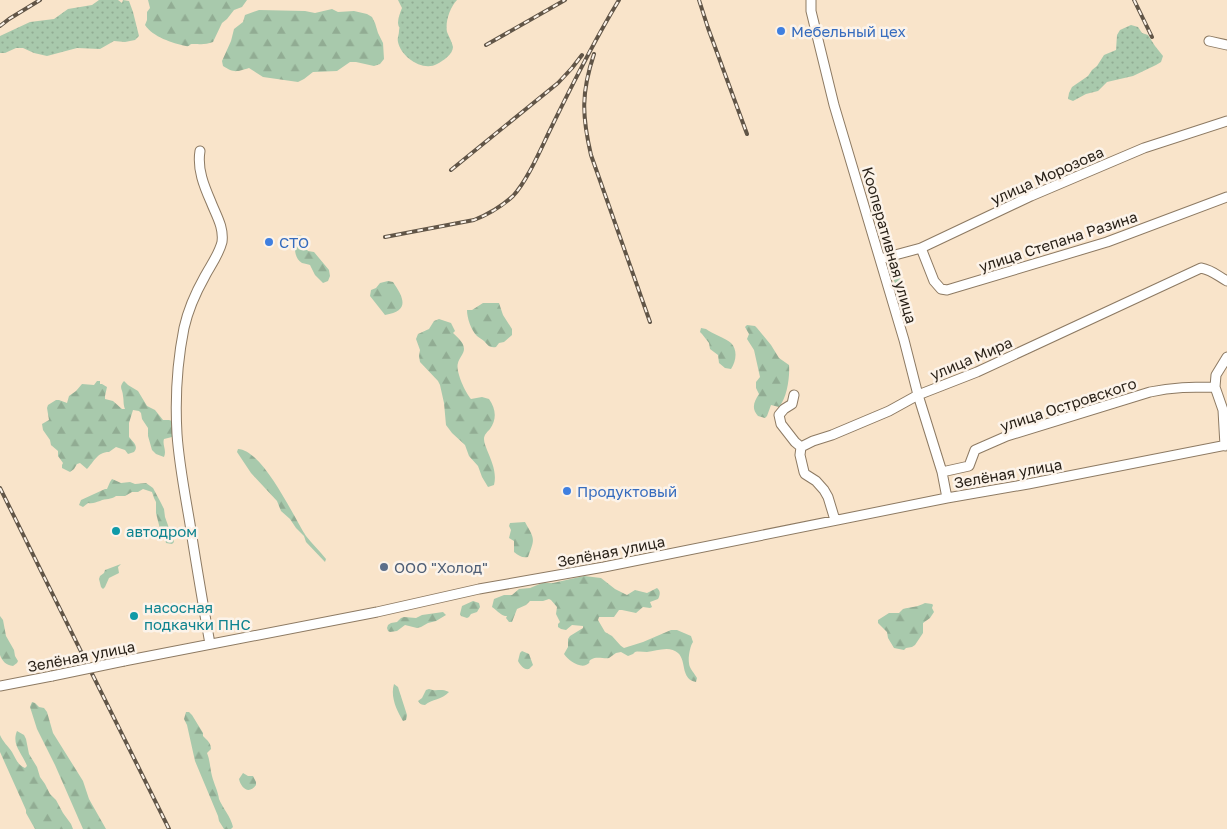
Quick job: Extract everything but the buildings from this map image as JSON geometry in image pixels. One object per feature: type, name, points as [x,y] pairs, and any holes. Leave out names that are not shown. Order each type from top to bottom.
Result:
[{"type":"street","name":"Кооперативная улица","points":[[811,0],[811,11],[834,105],[942,472],[947,498]]},
{"type":"street","points":[[1209,41],[1227,45]]},
{"type":"street","name":"улица Морозова","points":[[880,260],[921,248],[1039,192],[1119,158],[1187,133],[1227,121]]},
{"type":"street","points":[[200,151],[200,170],[221,226],[222,241],[196,293],[186,319],[178,371],[177,420],[183,481],[210,644]]},
{"type":"street","name":"улица Степана Разина","points":[[921,248],[938,288],[947,290],[1107,242],[1227,197]]},
{"type":"street","name":"улица Мира","points":[[801,447],[889,411],[918,395],[977,372],[1201,268],[1214,272],[1227,281]]},
{"type":"street","points":[[1226,446],[1223,410],[1215,387],[1216,376],[1227,357]]},
{"type":"street","name":"улица Островского","points":[[942,472],[969,466],[976,450],[1007,436],[1150,392],[1168,388],[1215,387]]},
{"type":"street","points":[[794,395],[792,404],[779,415],[780,424],[801,447],[800,455],[804,472],[824,490],[835,520]]},
{"type":"street","name":"Зелёная улица","points":[[0,686],[377,612],[479,589],[604,567],[947,498],[1226,446]]},
{"type":"green space","points":[[99,0],[118,0],[122,3],[123,0],[129,1],[139,36],[135,40],[125,42],[114,41],[100,49],[77,48],[47,56],[23,48],[0,53],[0,36],[30,22],[54,19],[68,9],[92,5]]},
{"type":"green space","points":[[148,0],[247,0],[242,7],[234,10],[222,23],[213,42],[191,44],[188,46],[163,39],[148,29],[145,25],[147,12],[150,8]]},
{"type":"green space","points":[[398,0],[457,0],[447,19],[447,32],[453,45],[450,55],[437,64],[425,66],[413,62],[403,53],[398,41],[398,21],[402,8]]},
{"type":"green space","points":[[332,9],[338,12],[354,11],[372,17],[383,43],[384,59],[380,64],[374,66],[350,62],[337,71],[313,72],[298,82],[263,77],[249,68],[235,71],[223,66],[222,61],[234,29],[243,22],[245,15],[259,10],[315,13]]},
{"type":"green space","points":[[1131,25],[1138,27],[1142,33],[1148,35],[1163,56],[1161,62],[1133,76],[1107,82],[1098,91],[1086,94],[1073,101],[1068,99],[1072,87],[1088,76],[1104,55],[1116,50],[1117,35],[1120,30]]},
{"type":"green space","points":[[297,235],[302,236],[304,246],[308,251],[314,252],[329,270],[330,276],[328,281],[323,283],[315,275],[310,265],[299,261],[295,246]]},
{"type":"green space","points":[[891,259],[898,263],[904,288],[902,291],[905,299],[903,303],[890,271],[889,261]]},
{"type":"green space","points":[[393,282],[400,293],[402,303],[398,310],[385,315],[370,296],[371,290],[380,283]]},
{"type":"green space","points":[[483,303],[499,303],[503,315],[512,329],[512,335],[496,347],[489,346],[477,336],[469,320],[467,310],[472,310]]},
{"type":"green space","points":[[439,319],[451,323],[455,331],[453,333],[464,346],[464,351],[457,367],[459,377],[466,392],[471,399],[482,397],[489,399],[493,406],[494,422],[484,439],[495,476],[494,485],[488,487],[478,466],[469,456],[465,445],[446,425],[440,385],[420,362],[420,350],[416,339],[418,334],[429,329],[434,321]]},
{"type":"green space","points":[[747,325],[755,326],[779,358],[789,365],[786,393],[782,403],[779,407],[771,405],[765,418],[758,416],[754,408],[759,394],[756,382],[760,377],[754,350],[747,339],[749,334],[745,327]]},
{"type":"green space","points":[[701,328],[731,343],[735,349],[736,356],[731,369],[725,368],[719,363],[718,355],[710,349],[709,343],[700,332]]},
{"type":"green space","points":[[97,381],[100,381],[100,384],[107,387],[105,399],[113,401],[122,409],[125,409],[121,387],[124,381],[138,391],[147,406],[155,410],[163,420],[172,421],[173,435],[164,439],[164,457],[152,450],[148,428],[142,419],[141,413],[133,410],[129,423],[129,437],[136,446],[134,452],[128,454],[125,450],[116,447],[109,452],[101,454],[87,469],[80,463],[70,472],[62,468],[63,463],[58,456],[58,451],[51,445],[43,430],[42,424],[49,420],[48,405],[56,400],[67,403],[69,396],[82,384],[94,385]]},
{"type":"green space","points":[[238,449],[248,452],[267,472],[306,536],[326,559],[325,562],[306,542],[304,536],[290,519],[281,511],[277,501],[251,473],[237,452]]},
{"type":"green space","points":[[112,479],[121,483],[146,483],[153,488],[164,509],[174,542],[172,544],[166,543],[164,534],[160,529],[156,513],[156,502],[152,492],[143,489],[125,496],[116,496],[88,503],[83,507],[79,505],[81,500],[107,489]]},
{"type":"green space","points":[[525,522],[533,539],[528,557],[514,552],[514,541],[509,538],[510,523]]},
{"type":"green space","points":[[121,564],[118,567],[119,573],[109,578],[103,589],[99,579],[100,576],[105,570]]},
{"type":"green space","points":[[584,576],[601,578],[615,589],[627,595],[635,590],[647,593],[657,588],[660,593],[658,599],[650,602],[652,607],[643,607],[636,613],[619,610],[614,617],[599,617],[598,620],[605,632],[624,648],[671,630],[677,630],[691,636],[693,642],[689,661],[690,667],[697,678],[696,682],[691,680],[686,674],[681,656],[671,649],[635,652],[628,656],[621,652],[609,658],[594,658],[583,666],[574,663],[564,654],[568,647],[570,636],[583,628],[583,626],[572,625],[566,630],[558,627],[560,622],[556,614],[557,607],[549,599],[530,601],[517,609],[512,622],[509,622],[506,618],[507,616],[492,607],[494,599],[504,595],[512,595],[519,589]]},
{"type":"green space","points":[[473,601],[479,603],[480,607],[477,612],[467,618],[461,616],[462,606]]},
{"type":"green space","points":[[925,603],[933,605],[934,612],[923,623],[923,633],[915,645],[904,650],[894,648],[887,632],[878,623],[878,620],[889,613],[899,613],[903,609]]},
{"type":"green space","points":[[443,612],[446,615],[421,627],[405,625],[397,631],[390,632],[387,628],[391,623],[397,622],[404,617],[416,618],[422,615]]},
{"type":"green space","points":[[0,616],[3,620],[6,636],[18,661],[13,666],[8,665],[0,655]]},
{"type":"green space","points":[[522,651],[529,654],[533,665],[529,669],[523,667],[518,661]]},
{"type":"green space","points":[[394,684],[398,687],[407,715],[406,720],[403,721],[396,708],[393,694]]},
{"type":"green space","points":[[426,690],[449,692],[443,697],[425,705],[421,704],[418,701]]},
{"type":"green space","points":[[32,702],[44,708],[47,712],[53,733],[83,781],[89,799],[106,829],[83,829],[37,729],[30,707]]},
{"type":"green space","points":[[186,712],[192,715],[210,745],[211,749],[207,753],[212,776],[219,799],[232,823],[233,827],[231,829],[224,829],[219,821],[195,761],[184,719]]},
{"type":"green space","points":[[17,731],[24,735],[29,754],[37,767],[40,777],[73,829],[35,829],[26,813],[0,752],[0,735],[18,763],[25,768],[27,766],[16,745]]},
{"type":"green space","points":[[243,773],[253,776],[256,782],[256,785],[251,790],[243,787],[240,782],[239,779]]},
{"type":"railway","points":[[0,26],[40,0]]},
{"type":"railway","points":[[486,45],[565,0]]},
{"type":"railway","points":[[385,237],[474,220],[495,210],[513,196],[529,172],[584,62],[619,0]]},
{"type":"railway","points":[[699,0],[747,134]]},
{"type":"railway","points":[[1134,0],[1152,37]]},
{"type":"railway","points":[[594,54],[587,81],[584,104],[588,141],[591,155],[650,322]]},
{"type":"railway","points":[[451,170],[558,83],[582,55]]},
{"type":"railway","points":[[0,488],[169,829]]},
{"type":"place","name":"Мебельный цех","points":[[781,31]]},
{"type":"place","name":"СТО","points":[[269,242]]},
{"type":"place","name":"Продуктовый","points":[[567,491]]},
{"type":"place","name":"автодром","points":[[116,531]]},
{"type":"place","name":"ООО \"Холод\"","points":[[384,567]]},
{"type":"place","name":"насосная подкачки ПНС","points":[[134,616]]}]
